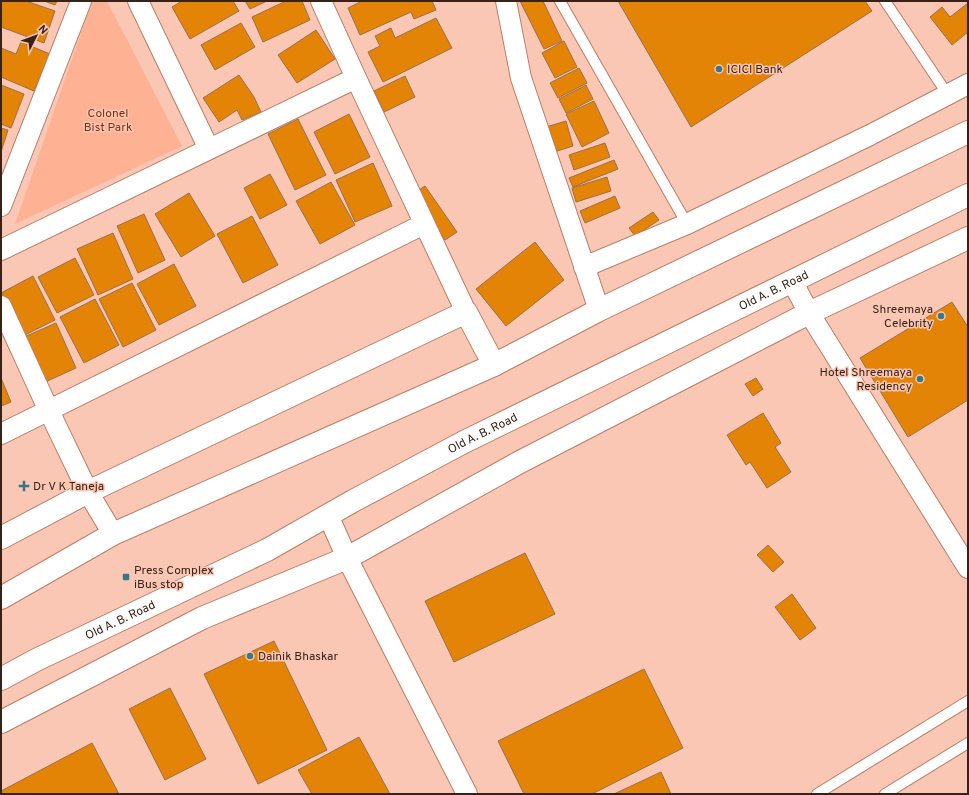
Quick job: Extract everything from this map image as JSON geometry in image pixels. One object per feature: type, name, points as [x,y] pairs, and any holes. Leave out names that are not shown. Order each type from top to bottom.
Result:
[{"type":"main road","points":[[1,598],[113,534],[494,365],[599,310],[892,170],[968,132]]},
{"type":"main road","name":"Old A. B. Road","points":[[1,679],[36,660],[267,550],[328,515],[464,442],[968,195]]},
{"type":"main road","points":[[1,722],[202,618],[347,558],[520,462],[809,313],[968,238]]},
{"type":"main road","points":[[1,538],[88,492],[466,312],[494,365]]},
{"type":"street","points":[[1,206],[81,1]]},
{"type":"street","points":[[138,1],[209,149]]},
{"type":"street","points":[[321,1],[466,312]]},
{"type":"street","points":[[506,1],[520,78],[599,310]]},
{"type":"street","points":[[1,250],[356,78]]},
{"type":"street","points":[[584,267],[687,224],[863,138],[968,84]]},
{"type":"street","points":[[1,434],[424,224]]},
{"type":"street","points":[[792,281],[809,313],[967,565]]},
{"type":"street","points":[[1,306],[88,492],[113,534]]},
{"type":"street","points":[[328,515],[347,558],[467,794]]},
{"type":"lane","points":[[560,1],[687,224]]},
{"type":"lane","points":[[885,1],[948,95]]},
{"type":"lane","points":[[817,794],[968,701]]},
{"type":"lane","points":[[885,794],[968,743]]},
{"type":"green space","name":"Colonel Bist Park","points":[[92,1],[107,1],[182,146],[15,224]]},
{"type":"building","points":[[1,1],[26,1],[55,11],[44,43],[1,27]]},
{"type":"building","points":[[44,1],[57,1],[55,5]]},
{"type":"building","points":[[182,1],[233,1],[239,11],[190,39],[172,7]]},
{"type":"building","points":[[245,1],[267,1],[250,9]]},
{"type":"building","points":[[286,1],[302,1],[310,20],[263,42],[252,17]]},
{"type":"building","points":[[362,1],[432,1],[436,10],[414,19],[411,12],[360,35],[348,8]]},
{"type":"building","points":[[520,1],[543,1],[562,41],[544,49]]},
{"type":"building","name":"ICICI Bank","points":[[618,1],[865,1],[872,11],[691,127]]},
{"type":"building","points":[[968,3],[968,32],[952,45],[930,17],[942,7],[950,17]]},
{"type":"building","points":[[436,18],[452,48],[383,82],[368,52],[380,46],[375,36],[391,28],[395,38]]},
{"type":"building","points":[[241,23],[255,47],[215,70],[201,45]]},
{"type":"building","points":[[316,30],[335,59],[297,83],[278,55]]},
{"type":"building","points":[[564,41],[577,67],[555,78],[542,53]]},
{"type":"building","points":[[21,42],[50,54],[34,91],[1,77],[1,48],[16,54]]},
{"type":"building","points":[[579,68],[587,83],[558,98],[550,83]]},
{"type":"building","points":[[239,75],[254,97],[261,112],[242,120],[237,110],[219,122],[203,98]]},
{"type":"building","points":[[405,76],[415,97],[384,112],[374,91]]},
{"type":"building","points":[[1,85],[24,94],[11,128],[1,124]]},
{"type":"building","points":[[586,85],[593,99],[566,113],[559,99]]},
{"type":"building","points":[[594,101],[609,133],[582,147],[566,114]]},
{"type":"building","points":[[349,114],[370,157],[335,174],[314,132]]},
{"type":"building","points":[[298,119],[326,175],[295,190],[268,134]]},
{"type":"building","points":[[566,121],[573,146],[554,152],[546,127]]},
{"type":"building","points":[[1,128],[8,130],[1,152]]},
{"type":"building","points":[[605,143],[610,157],[574,170],[569,155]]},
{"type":"building","points":[[614,160],[618,169],[573,187],[569,178]]},
{"type":"building","points":[[373,163],[392,206],[355,222],[336,180]]},
{"type":"building","points":[[270,174],[287,205],[260,219],[244,188]]},
{"type":"building","points":[[607,177],[611,191],[576,202],[572,188]]},
{"type":"building","points":[[331,182],[355,225],[320,244],[296,201]]},
{"type":"building","points":[[425,186],[457,232],[445,240],[413,194]]},
{"type":"building","points":[[189,193],[215,236],[181,257],[155,214]]},
{"type":"building","points":[[615,196],[620,208],[585,223],[580,211]]},
{"type":"building","points":[[653,212],[659,220],[635,236],[629,228]]},
{"type":"building","points":[[144,214],[165,260],[138,273],[117,226]]},
{"type":"building","points":[[252,216],[278,265],[243,283],[217,234]]},
{"type":"building","points":[[113,233],[133,279],[98,295],[77,249]]},
{"type":"building","points":[[535,242],[564,280],[506,326],[476,289]]},
{"type":"building","points":[[75,258],[94,295],[57,313],[38,277]]},
{"type":"building","points":[[174,264],[196,306],[159,325],[137,284]]},
{"type":"building","points":[[33,276],[55,320],[21,337],[1,298],[1,293]]},
{"type":"building","points":[[132,283],[156,330],[123,347],[99,299]]},
{"type":"building","points":[[95,299],[119,345],[84,363],[60,317]]},
{"type":"building","name":"Hotel Shreemaya Residency","points":[[952,302],[968,327],[968,400],[908,437],[860,358]]},
{"type":"building","points":[[56,323],[76,368],[43,383],[22,338]]},
{"type":"building","points":[[1,378],[11,402],[1,406]]},
{"type":"building","points":[[756,378],[763,389],[753,396],[745,384]]},
{"type":"building","points":[[763,413],[781,443],[775,447],[791,472],[767,488],[750,462],[746,465],[727,435]]},
{"type":"building","points":[[768,545],[784,562],[773,572],[757,555]]},
{"type":"building","points":[[525,553],[555,614],[454,662],[425,601]]},
{"type":"building","points":[[792,594],[816,628],[800,640],[775,607]]},
{"type":"building","points":[[274,641],[327,750],[258,784],[204,674]]},
{"type":"building","points":[[644,669],[683,748],[592,794],[524,794],[498,741]]},
{"type":"building","points":[[170,688],[206,759],[165,780],[129,709]]},
{"type":"building","points":[[359,737],[390,794],[312,794],[298,770]]},
{"type":"building","points":[[92,743],[119,794],[1,794],[1,791]]},
{"type":"building","points":[[661,772],[671,794],[614,794]]},
{"type":"place","name":"ICICI Bank","points":[[719,69]]},
{"type":"place","name":"Shreemaya Celebrity","points":[[941,316]]},
{"type":"place","name":"Hotel Shreemaya Residency","points":[[920,379]]},
{"type":"place","name":"Dr V K Taneja","points":[[24,486]]},
{"type":"place","name":"Press Complex iBus stop","points":[[126,577]]},
{"type":"place","name":"Dainik Bhaskar","points":[[250,656]]}]
